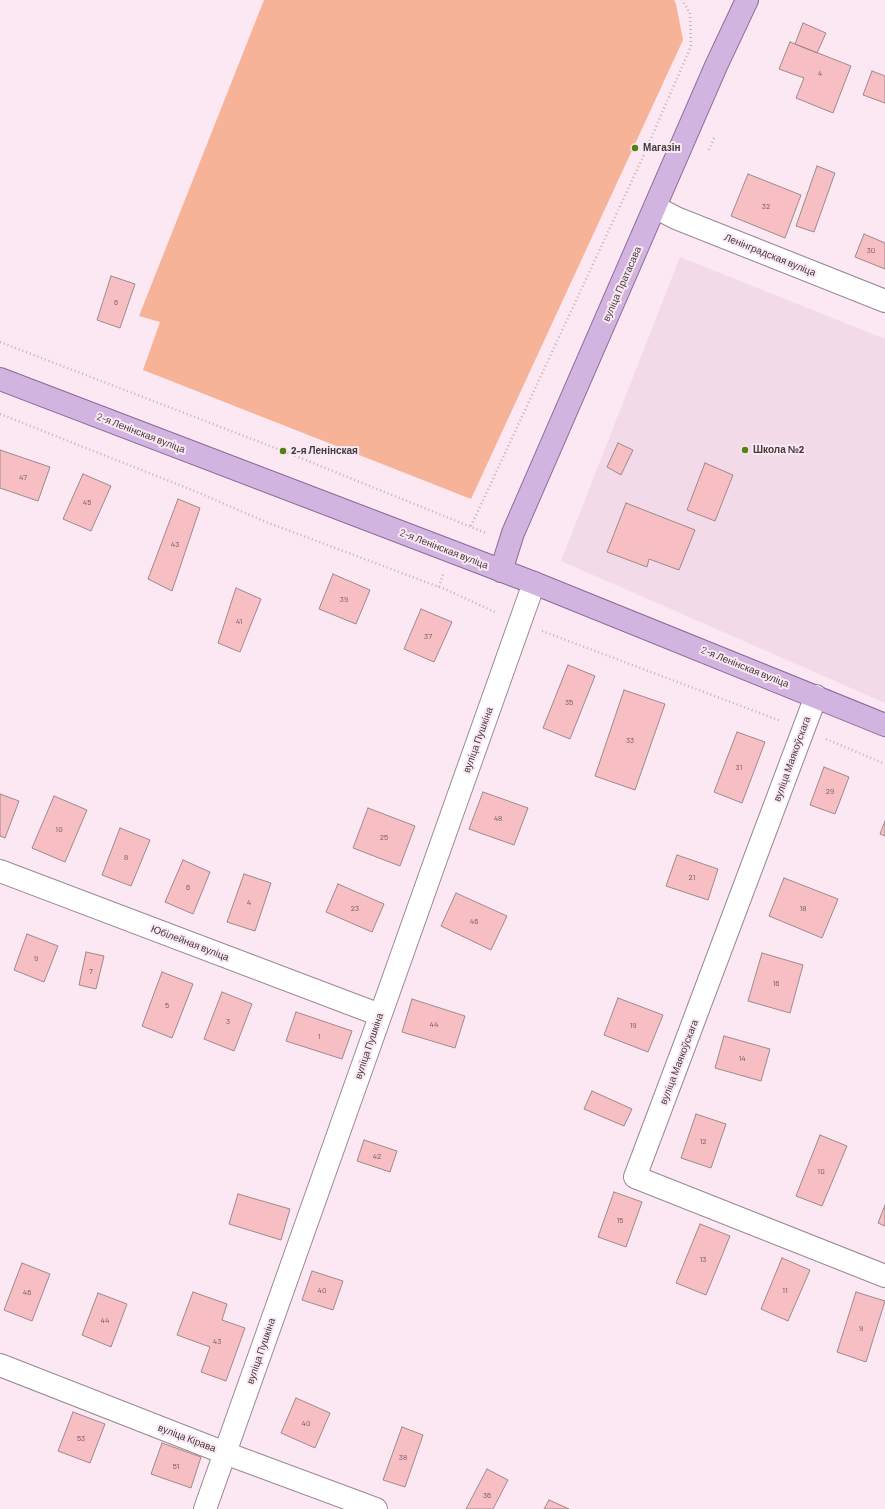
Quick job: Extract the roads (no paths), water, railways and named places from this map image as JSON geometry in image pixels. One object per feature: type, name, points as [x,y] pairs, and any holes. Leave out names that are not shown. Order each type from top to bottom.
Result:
[{"type":"main road","name":"вуліца Пратасава","points":[[501,571],[513,533],[716,66],[747,0]]},
{"type":"main road","name":"2-я Ленінская вуліца","points":[[0,379],[534,583],[885,725]]},
{"type":"street","name":"Ленінградская вуліца","points":[[656,207],[676,218],[885,301]]},
{"type":"street","name":"вуліца Пушкіна","points":[[205,1509],[534,583]]},
{"type":"street","name":"вуліца Маякоўскага","points":[[816,696],[636,1177],[885,1276]]},
{"type":"street","name":"Юбілейная вуліца","points":[[0,872],[380,1015]]},
{"type":"street","name":"вуліца Кірава","points":[[0,1365],[225,1453],[376,1509]]},
{"type":"place","name":"Магазін","points":[[635,148]]},
{"type":"place","name":"Школа №2","points":[[745,450]]},
{"type":"place","name":"2-я Ленінская","points":[[283,451]]}]
